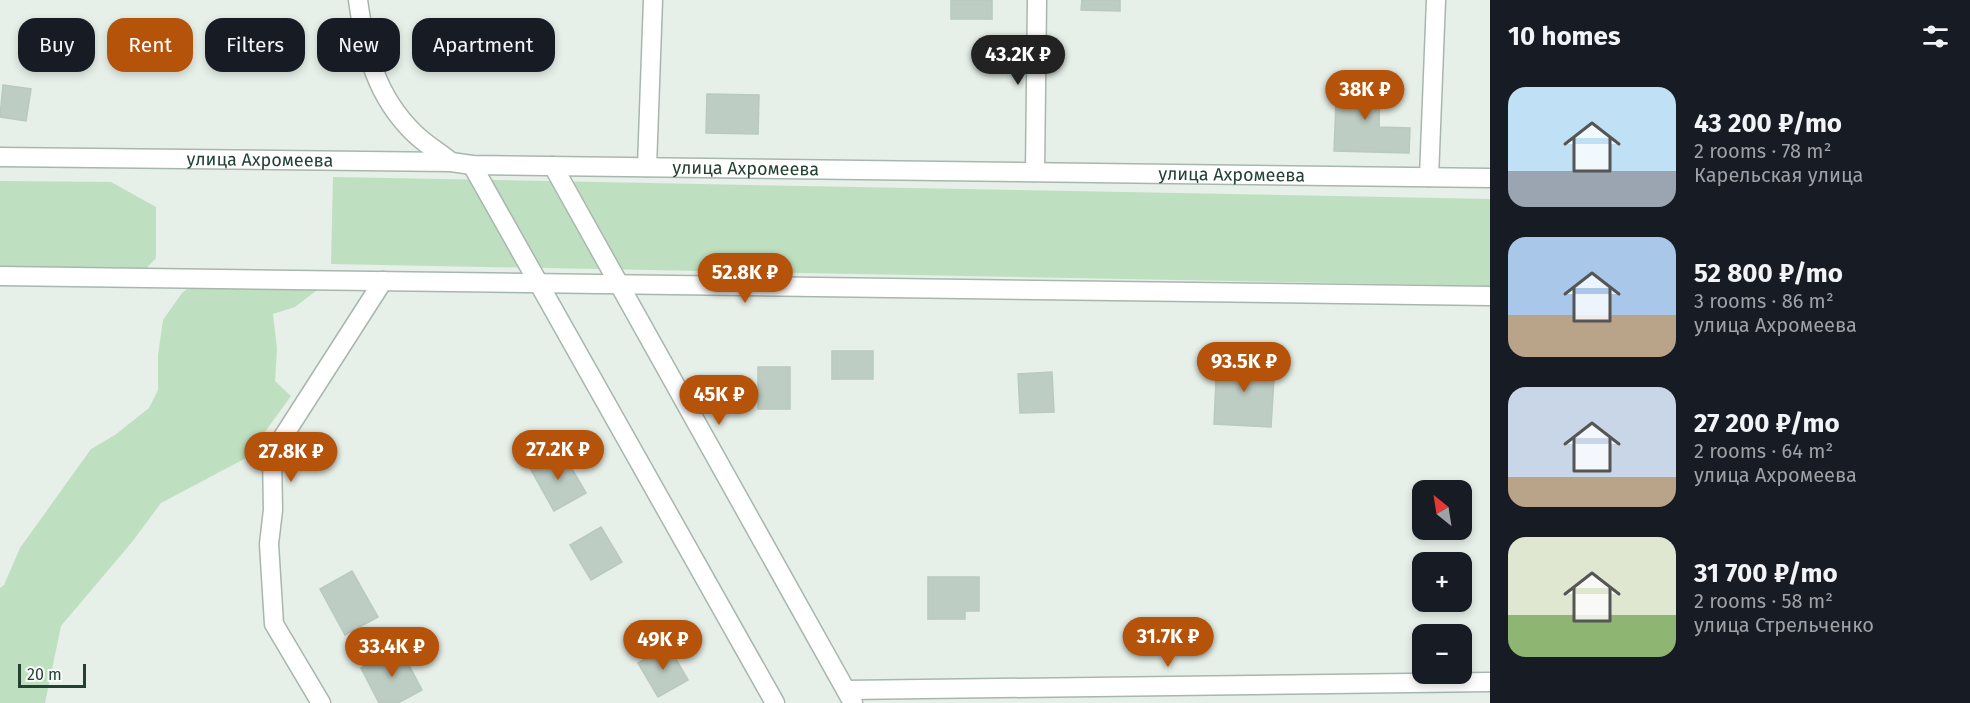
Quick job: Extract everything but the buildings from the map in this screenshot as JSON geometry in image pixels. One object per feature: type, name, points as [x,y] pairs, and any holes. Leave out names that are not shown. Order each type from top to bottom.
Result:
[{"type":"street","points":[[358,0],[369,60],[391,108],[416,135],[451,162]]},
{"type":"street","points":[[647,167],[653,0]]},
{"type":"street","points":[[1035,172],[1037,0]]},
{"type":"street","points":[[1429,177],[1436,0]]},
{"type":"street","name":"улица Ахромеева","points":[[0,157],[1490,178]]},
{"type":"street","points":[[472,165],[775,703]]},
{"type":"street","points":[[553,166],[850,696],[1490,682]]},
{"type":"street","points":[[0,276],[1490,296]]},
{"type":"street","points":[[321,703],[274,624],[269,544],[273,510],[272,454],[383,281]]},
{"type":"green space","points":[[333,177],[1490,199],[1490,286],[331,264]]},
{"type":"green space","points":[[0,181],[111,182],[156,207],[156,258],[133,283],[0,281]]},
{"type":"green space","points":[[191,286],[321,287],[295,307],[273,314],[277,349],[275,381],[291,396],[246,458],[161,503],[132,542],[61,626],[45,703],[0,703],[0,588],[4,585],[20,548],[91,449],[115,435],[149,408],[158,390],[158,355],[163,320],[182,293]]}]
